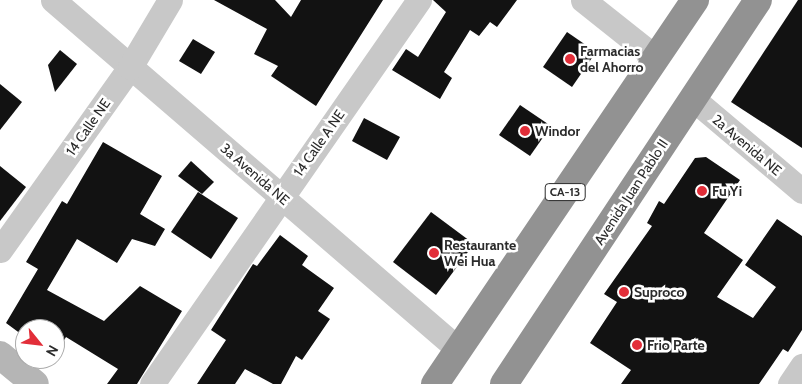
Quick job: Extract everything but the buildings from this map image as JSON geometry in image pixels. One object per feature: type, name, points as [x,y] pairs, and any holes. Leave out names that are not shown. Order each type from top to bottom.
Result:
[{"type":"highway","name":"CA-13","points":[[435,384],[695,0]]},
{"type":"highway","name":"Avenida Juan Pablo II","points":[[504,384],[758,0]]},
{"type":"main road","points":[[0,355],[35,384]]},
{"type":"street","name":"3a Avenida NE","points":[[53,0],[458,349]]},
{"type":"street","name":"14 Calle NE","points":[[0,250],[130,67],[170,0]]},
{"type":"street","name":"14 Calle A NE","points":[[152,384],[418,0]]},
{"type":"street","points":[[584,0],[656,58]]},
{"type":"street","name":"2a Avenida NE","points":[[692,98],[802,191]]},
{"type":"street","points":[[790,384],[802,366]]},
{"type":"place","name":"Farmacias del Ahorro","points":[[570,59]]},
{"type":"place","name":"Windor","points":[[525,131]]},
{"type":"place","name":"Fu Yi","points":[[702,191]]},
{"type":"place","name":"Restaurante Wei Hua","points":[[434,253]]},
{"type":"place","name":"Suproco","points":[[624,292]]},
{"type":"place","name":"Frio Parte","points":[[637,345]]}]
